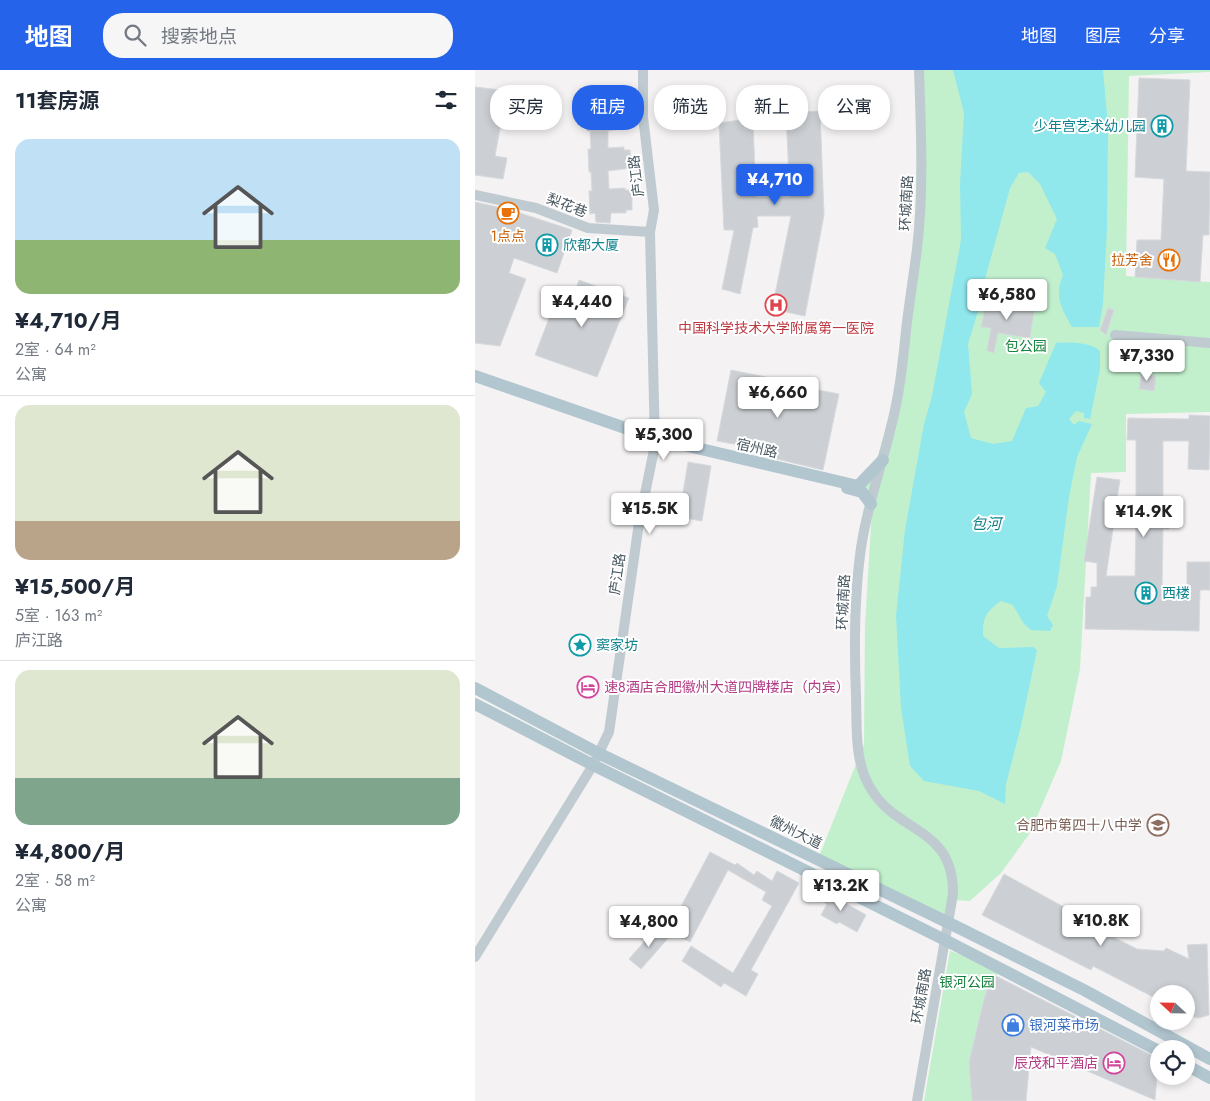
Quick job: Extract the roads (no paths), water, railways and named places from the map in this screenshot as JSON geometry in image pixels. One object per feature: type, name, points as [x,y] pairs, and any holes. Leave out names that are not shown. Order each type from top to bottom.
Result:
[{"type":"main road","name":"宿州路","points":[[475,376],[655,442],[858,486],[883,460]]},
{"type":"main road","name":"宿州路","points":[[475,383],[655,442],[862,492],[871,504]]},
{"type":"main road","name":"徽州大道","points":[[475,688],[595,759],[1150,1046]]},
{"type":"main road","name":"徽州大道","points":[[475,704],[948,922],[1084,990],[1210,1059]]},
{"type":"main road","points":[[1195,1070],[1210,1078]]},
{"type":"street","name":"庐江路","points":[[475,957],[595,759],[609,732],[639,524],[655,442],[649,232],[654,210],[643,118],[643,70]]},
{"type":"street","points":[[913,70],[919,82]]},
{"type":"street","name":"环城南路","points":[[917,1101],[948,922],[953,882],[947,857],[937,846],[889,809],[876,796],[864,773],[858,753],[855,657],[856,606],[861,547],[898,399],[917,247],[921,179],[919,70]]},
{"type":"street","name":"梨花巷","points":[[475,196],[536,208],[588,228],[649,232]]},
{"type":"street","points":[[1115,334],[1210,343]]},
{"type":"water","name":"包河","points":[[953,70],[1103,70],[1108,126],[1107,229],[1103,304],[1099,327],[1072,327],[1065,314],[1059,296],[1063,275],[1055,254],[1045,248],[1057,219],[1040,184],[1028,172],[1019,173],[1010,188],[984,283],[983,295],[968,344],[972,394],[964,412],[971,438],[993,444],[1012,441],[1026,408],[1038,406],[1046,392],[1039,383],[1056,343],[1085,344],[1100,351],[1100,369],[1090,419],[1084,418],[1084,413],[1076,411],[1069,419],[1074,425],[1079,421],[1092,424],[1077,457],[1069,497],[1057,586],[1047,616],[1053,625],[1050,631],[1031,630],[1024,624],[1013,605],[1001,601],[989,611],[983,624],[983,636],[999,648],[1033,647],[1037,650],[1021,726],[1006,784],[1005,804],[979,791],[924,781],[910,766],[901,708],[896,616],[905,530],[961,240],[960,183],[964,113]]},
{"type":"place","name":"少年宫艺术幼儿园","points":[[1162,126]]},
{"type":"place","name":"1点点","points":[[508,213]]},
{"type":"place","name":"欣都大厦","points":[[547,245]]},
{"type":"place","name":"拉芳舍","points":[[1169,260]]},
{"type":"place","name":"中国科学技术大学附属第一医院","points":[[776,305]]},
{"type":"place","name":"西楼","points":[[1146,593]]},
{"type":"place","name":"窦家坊","points":[[580,645]]},
{"type":"place","name":"速8酒店合肥徽州大道四牌楼店（内宾）","points":[[588,687]]},
{"type":"place","name":"合肥市第四十八中学","points":[[1158,825]]},
{"type":"place","name":"银河菜市场","points":[[1013,1025]]},
{"type":"place","name":"辰茂和平酒店","points":[[1114,1063]]},
{"type":"park label","name":"包公园","points":[[1026,346]]},
{"type":"park label","name":"银河公园","points":[[967,982]]}]
